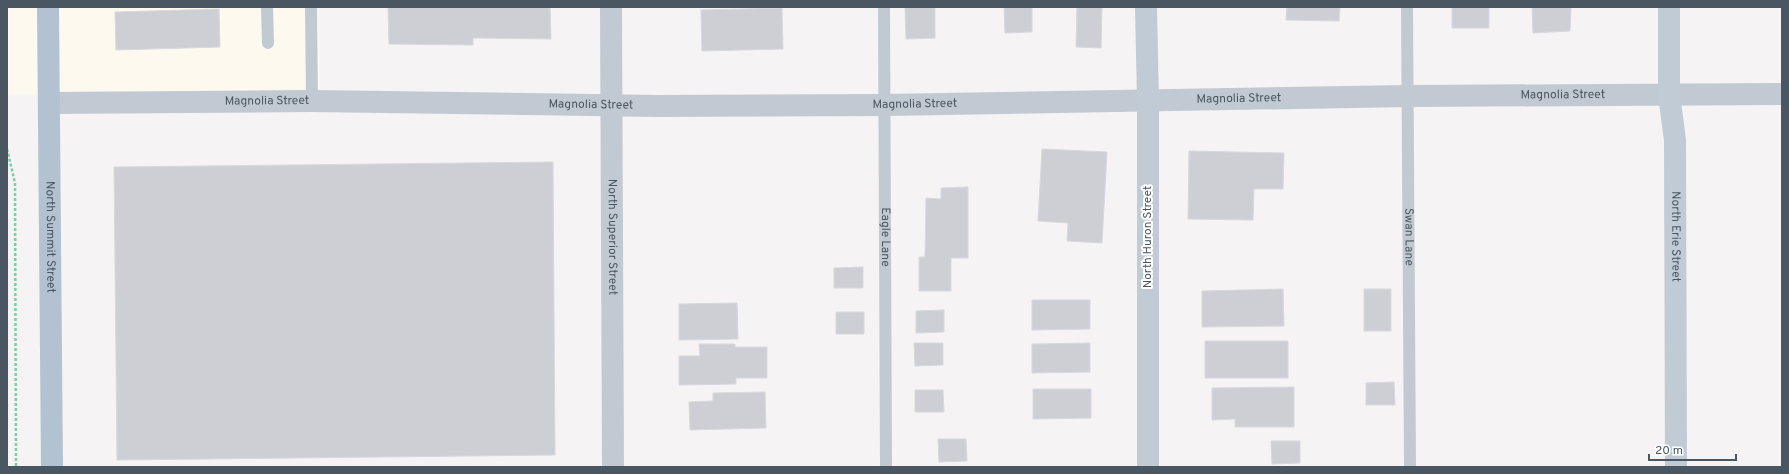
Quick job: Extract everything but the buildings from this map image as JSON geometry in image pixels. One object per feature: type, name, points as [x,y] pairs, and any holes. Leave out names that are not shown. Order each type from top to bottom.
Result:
[{"type":"main road","name":"North Summit Street","points":[[48,7],[52,467]]},
{"type":"street","name":"North Superior Street","points":[[611,7],[613,467]]},
{"type":"street","name":"North Huron Street","points":[[1146,7],[1148,101],[1148,467]]},
{"type":"street","name":"North Erie Street","points":[[1668,7],[1669,95],[1675,140],[1676,467]]},
{"type":"street","name":"Magnolia Street","points":[[49,103],[312,101],[657,106],[1148,101],[1408,96],[1782,94]]},
{"type":"lane","points":[[267,7],[268,43]]},
{"type":"lane","points":[[311,7],[312,101]]},
{"type":"lane","name":"Eagle Lane","points":[[884,7],[886,467]]},
{"type":"lane","name":"Swan Lane","points":[[1407,7],[1410,467]]},
{"type":"path","points":[[7,149],[15,184],[16,467]]},
{"type":"shaded area","points":[[7,7],[319,7],[320,89],[7,95]]}]
